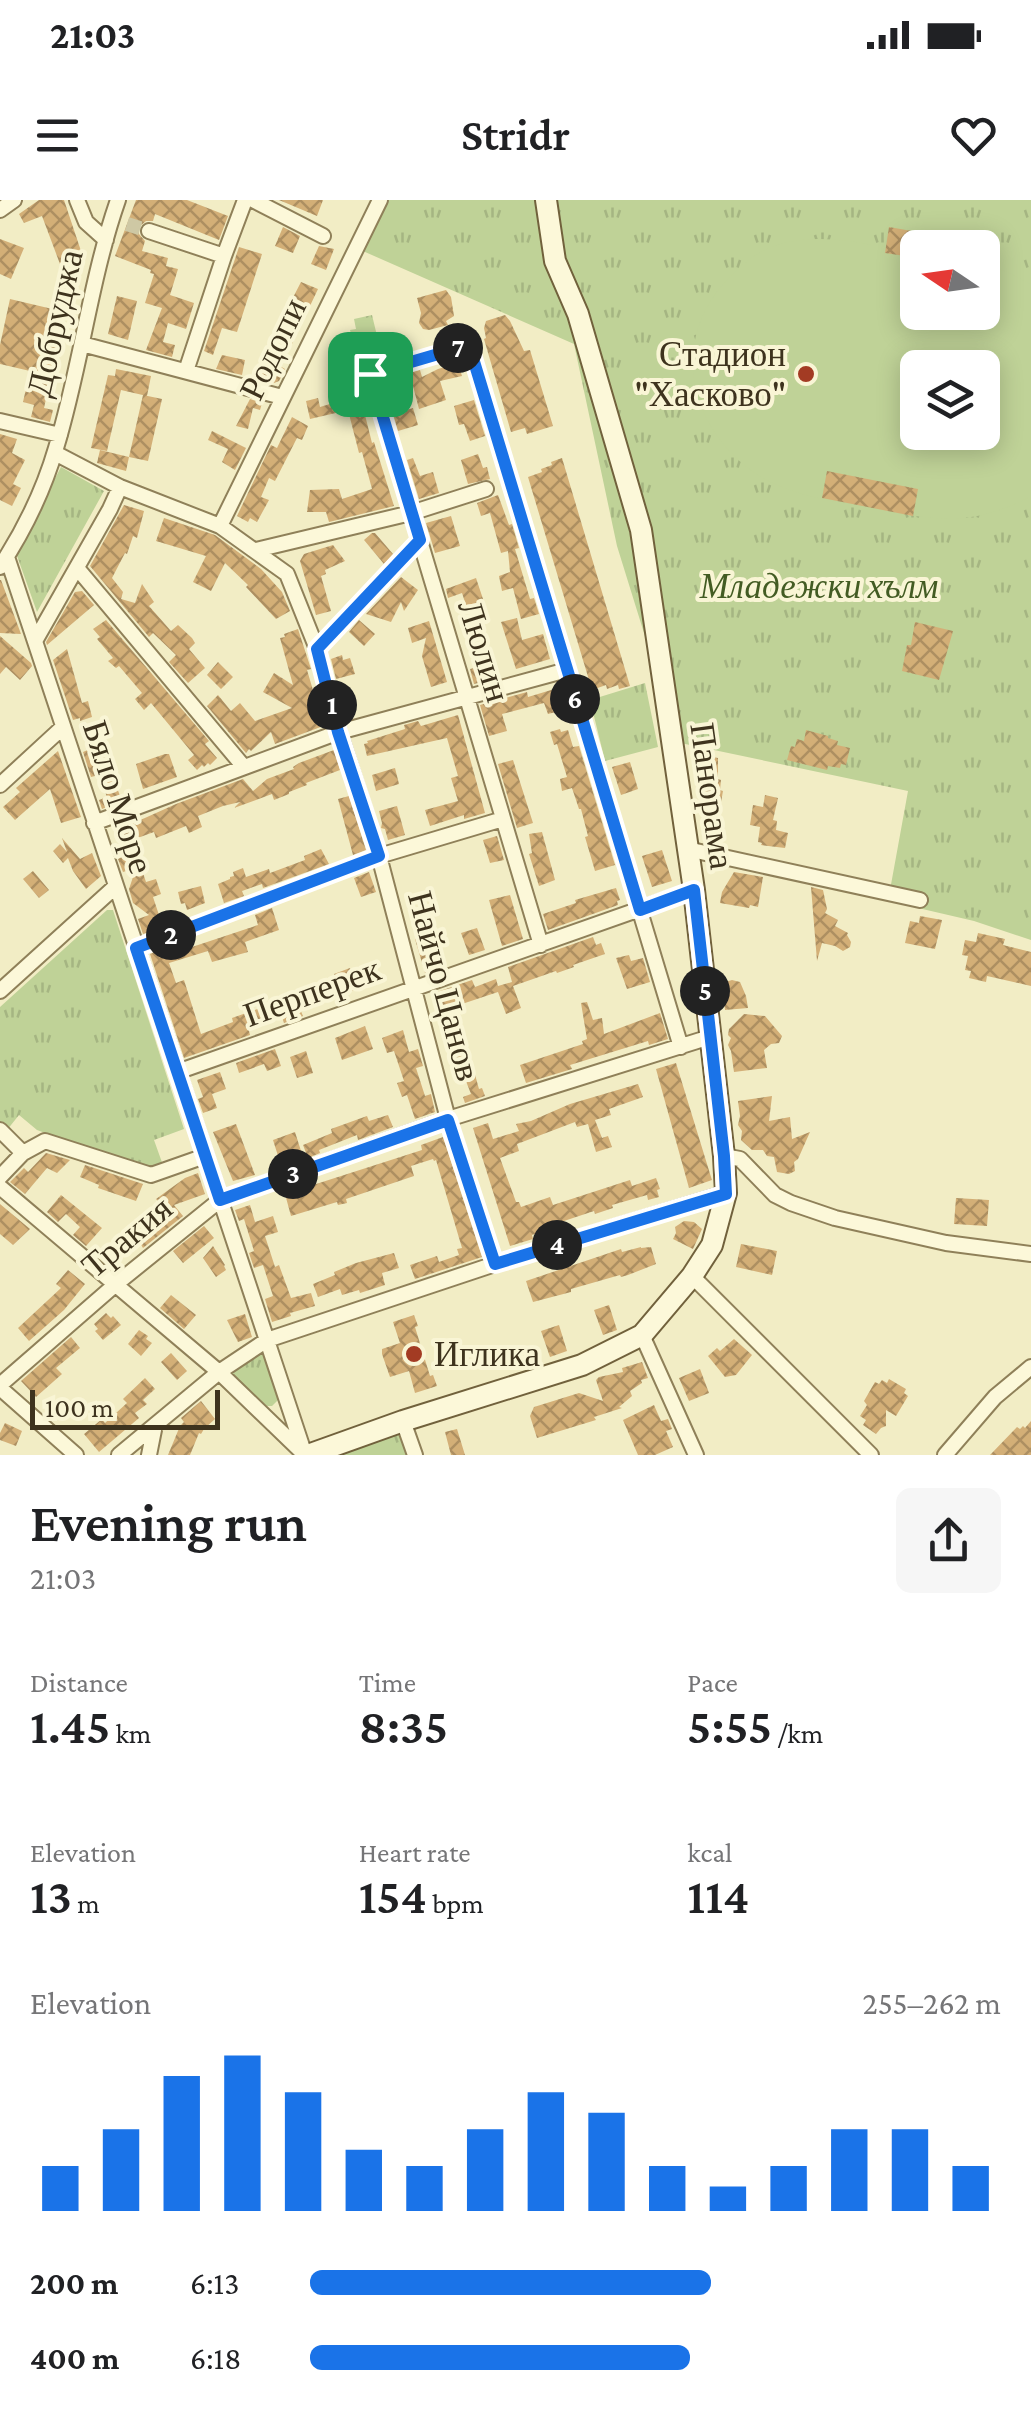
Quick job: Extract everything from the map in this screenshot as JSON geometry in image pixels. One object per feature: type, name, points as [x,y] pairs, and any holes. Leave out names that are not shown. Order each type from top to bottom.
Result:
[{"type":"street","points":[[78,200],[86,222],[106,240]]},
{"type":"street","name":"Добруджа","points":[[2,559],[30,513],[55,454],[118,200]]},
{"type":"street","points":[[186,371],[245,200]]},
{"type":"street","points":[[254,200],[323,236]]},
{"type":"street","name":"Родопи","points":[[220,526],[380,200]]},
{"type":"street","name":"Панорама","points":[[306,1455],[403,1420],[582,1365],[642,1335],[712,1246],[726,1194],[694,890],[641,530],[578,314],[555,261],[546,200]]},
{"type":"street","points":[[112,219],[127,224]]},
{"type":"street","points":[[149,231],[224,256]]},
{"type":"street","points":[[82,344],[282,397]]},
{"type":"street","name":"Люлин","points":[[541,945],[370,374],[469,345],[566,670]]},
{"type":"street","points":[[0,421],[60,435]]},
{"type":"street","name":"Найчо Цанов","points":[[55,454],[120,487],[220,526],[287,574],[317,649],[338,732],[379,856],[448,1120],[495,1264]]},
{"type":"street","points":[[35,641],[120,487]]},
{"type":"street","points":[[256,550],[411,512],[486,489]]},
{"type":"street","points":[[317,649],[420,540]]},
{"type":"street","name":"Бяло Море","points":[[2,559],[35,641],[306,1455]]},
{"type":"street","points":[[76,568],[244,767]]},
{"type":"street","points":[[94,822],[338,732],[566,670],[680,1047]]},
{"type":"street","points":[[0,785],[63,726]]},
{"type":"street","points":[[136,948],[379,856],[503,819]]},
{"type":"street","points":[[687,849],[920,900]]},
{"type":"street","points":[[0,991],[116,886]]},
{"type":"street","name":"Перперек","points":[[177,1072],[694,890]]},
{"type":"street","name":"Тракия","points":[[0,1386],[220,1200],[448,1120],[710,1037]]},
{"type":"street","points":[[0,1130],[23,1153]]},
{"type":"street","points":[[0,1177],[23,1153],[45,1141],[151,1175],[205,1156]]},
{"type":"street","points":[[724,1156],[740,1160],[775,1195],[835,1218],[946,1243],[1031,1254]]},
{"type":"street","points":[[0,1187],[219,1372],[306,1455]]},
{"type":"street","points":[[119,1455],[219,1372],[266,1340],[495,1264],[726,1194]]},
{"type":"street","points":[[692,1276],[870,1455]]},
{"type":"street","points":[[642,1335],[696,1455]]},
{"type":"street","points":[[944,1455],[995,1397],[1031,1367]]},
{"type":"street","points":[[0,1386],[76,1455]]},
{"type":"street","points":[[403,1420],[415,1455]]},
{"type":"street","points":[[149,1455],[156,1424]]},
{"type":"green space","name":"Младежки хълм","points":[[380,200],[1031,200],[1031,940],[974,921],[888,901],[908,791],[671,741],[648,646],[617,546],[574,344],[356,248]]},
{"type":"green space","name":"Стадион \"Хасково\"","points":[[889,227],[906,230],[900,230],[900,330],[1000,330],[1000,270],[1031,285],[1031,496],[990,513],[952,518],[914,516],[842,503],[773,484],[736,458],[717,435],[703,410],[693,356],[698,328],[710,302],[730,277],[759,253],[793,241],[833,240],[885,247]]},
{"type":"green space","points":[[372,315],[379,344],[355,349],[350,330],[356,329],[354,319]]},
{"type":"green space","points":[[61,467],[104,491],[37,612],[16,553]]},
{"type":"green space","points":[[645,683],[658,747],[605,761],[590,700]]},
{"type":"green space","points":[[107,910],[113,910],[184,1129],[154,1140],[164,1168],[151,1172],[37,1130],[19,1115],[7,1130],[0,1123],[0,1007]]},
{"type":"green space","points":[[256,1353],[263,1355],[278,1400],[272,1406],[267,1406],[231,1375],[230,1371]]},
{"type":"green space","points":[[395,1433],[402,1436],[410,1455],[329,1455]]},
{"type":"building","points":[[39,200],[64,200],[83,257],[60,264],[42,216],[24,223],[19,214]]},
{"type":"building","points":[[136,200],[187,200],[228,216],[219,240],[155,214],[153,221],[139,227],[145,241],[142,251],[168,258],[166,266],[178,269],[170,295],[194,303],[186,329],[168,323],[163,342],[175,345],[172,357],[146,350],[162,308],[145,303],[154,274],[115,256]]},
{"type":"building","points":[[279,200],[323,200],[317,216]]},
{"type":"building","points":[[283,227],[300,236],[293,253],[275,246]]},
{"type":"building","points":[[889,227],[906,230],[900,230],[900,255],[885,253]]},
{"type":"building","points":[[0,239],[24,248],[11,279],[0,274]]},
{"type":"building","points":[[319,246],[334,249],[326,270],[311,264]]},
{"type":"building","points":[[239,247],[262,254],[237,332],[222,328],[213,355],[204,351]]},
{"type":"building","points":[[301,282],[318,289],[292,344],[280,338],[288,319],[283,317]]},
{"type":"building","points":[[446,290],[454,316],[446,321],[448,325],[423,329],[417,298]]},
{"type":"building","points":[[117,296],[137,301],[128,340],[108,334]]},
{"type":"building","points":[[10,299],[65,312],[44,408],[53,410],[50,422],[31,417],[34,405],[23,402],[30,371],[0,364]]},
{"type":"building","points":[[505,315],[524,351],[530,350],[553,426],[527,434],[525,428],[511,432],[484,339],[486,321]]},
{"type":"building","points":[[222,355],[245,360],[242,375],[216,369]]},
{"type":"building","points":[[269,360],[285,369],[274,383],[260,378]]},
{"type":"building","points":[[458,363],[462,376],[440,381],[446,400],[419,409],[413,386],[387,394],[383,381],[420,370],[422,377]]},
{"type":"building","points":[[116,369],[151,376],[147,396],[121,390],[107,451],[91,448],[108,375],[115,376]]},
{"type":"building","points":[[143,395],[162,399],[148,461],[129,457]]},
{"type":"building","points":[[360,395],[394,506],[329,522],[326,512],[307,512],[310,490],[339,489],[342,499],[372,489],[349,414],[342,416],[340,412],[310,419],[306,401],[318,398],[320,407]]},
{"type":"building","points":[[250,399],[262,403],[260,410],[253,408],[248,429],[236,426]]},
{"type":"building","points":[[474,400],[485,436],[470,441],[464,424],[459,425],[454,406]]},
{"type":"building","points":[[413,408],[418,425],[398,431],[393,414]]},
{"type":"building","points":[[292,417],[308,426],[302,440],[297,438],[275,481],[269,478],[261,497],[269,500],[257,522],[250,518],[248,522],[237,516],[271,445],[277,448]]},
{"type":"building","points":[[212,431],[246,448],[235,470],[222,462],[228,449],[208,440]]},
{"type":"building","points":[[0,434],[17,439],[12,453],[25,460],[13,484],[21,488],[12,506],[0,500]]},
{"type":"building","points":[[100,450],[129,457],[126,471],[97,463]]},
{"type":"building","points":[[478,454],[490,479],[468,484],[461,460]]},
{"type":"building","points":[[413,458],[420,476],[433,472],[439,493],[419,499],[407,460]]},
{"type":"building","points":[[562,458],[630,686],[619,689],[618,685],[607,689],[606,685],[592,690],[528,477]]},
{"type":"building","points":[[827,471],[918,489],[913,516],[822,498]]},
{"type":"building","points":[[498,495],[509,525],[512,524],[530,599],[534,598],[539,614],[521,619],[513,588],[502,591],[499,576],[510,572],[508,551],[501,553],[490,513],[481,516],[477,503]]},
{"type":"building","points":[[124,505],[144,511],[137,538],[133,536],[112,578],[123,592],[121,599],[135,603],[142,584],[154,602],[149,606],[171,631],[178,625],[192,638],[195,643],[189,649],[205,668],[188,683],[169,662],[176,655],[153,633],[149,637],[90,566]]},
{"type":"building","points":[[451,516],[460,546],[435,553],[426,523]]},
{"type":"building","points":[[164,518],[215,535],[261,569],[282,592],[290,611],[276,619],[225,563],[211,591],[193,582],[206,556],[156,541]]},
{"type":"building","points":[[372,533],[393,554],[384,564],[364,540]]},
{"type":"building","points":[[333,545],[345,561],[321,576],[331,611],[316,615],[300,561],[304,554]]},
{"type":"building","points":[[401,577],[418,590],[404,611],[401,602],[391,622],[366,614]]},
{"type":"building","points":[[476,578],[484,602],[467,608],[462,593],[448,598],[446,589]]},
{"type":"building","points":[[1,580],[21,634],[0,633]]},
{"type":"building","points":[[82,591],[94,605],[47,645],[75,592]]},
{"type":"building","points":[[517,618],[522,640],[543,634],[550,659],[516,669],[501,622]]},
{"type":"building","points":[[106,620],[209,741],[205,744],[217,758],[210,765],[197,770],[188,760],[194,755],[151,703],[144,710],[135,699],[142,693],[119,666],[116,668],[108,661],[113,658],[93,629]]},
{"type":"building","points":[[359,620],[375,634],[364,646],[349,632]]},
{"type":"building","points":[[429,621],[447,682],[431,687],[422,656],[426,638],[412,643],[408,628]]},
{"type":"building","points":[[915,622],[953,631],[939,680],[902,671]]},
{"type":"building","points":[[298,629],[326,725],[275,744],[271,732],[246,753],[207,706],[218,695],[231,711],[240,703],[255,721],[292,708],[263,692],[274,673],[293,685],[280,638]]},
{"type":"building","points":[[0,636],[31,663],[20,680],[6,667],[0,674]]},
{"type":"building","points":[[67,649],[82,703],[88,701],[92,717],[80,721],[73,720],[53,660]]},
{"type":"building","points":[[342,655],[343,660],[350,658],[355,674],[336,679],[331,659]]},
{"type":"building","points":[[218,662],[233,677],[221,689],[207,675]]},
{"type":"building","points":[[490,664],[494,679],[474,684],[470,669]]},
{"type":"building","points":[[561,687],[568,709],[548,714],[544,703],[502,714],[507,731],[489,736],[480,705]]},
{"type":"building","points":[[458,715],[485,813],[430,826],[425,810],[458,801],[451,778],[458,776],[447,738],[367,756],[364,744],[405,729],[404,725],[418,721],[421,726]]},
{"type":"building","points":[[568,730],[573,747],[579,746],[615,865],[595,871],[581,809],[572,788],[562,791],[560,779],[567,777],[550,732]]},
{"type":"building","points":[[806,730],[850,748],[846,765],[828,766],[827,770],[787,760],[797,739],[804,741]]},
{"type":"building","points":[[100,743],[122,801],[102,809],[99,800],[107,797],[99,775],[91,777],[83,752]]},
{"type":"building","points":[[334,750],[340,770],[289,794],[274,800],[272,794],[234,808],[240,802],[223,806],[198,816],[202,827],[189,833],[186,826],[156,838],[154,832],[132,840],[146,882],[156,879],[161,894],[153,897],[163,927],[143,934],[138,919],[149,915],[133,903],[129,889],[136,868],[123,872],[118,859],[124,856],[114,827],[243,779],[253,791],[267,779]]},
{"type":"building","points":[[58,751],[81,817],[61,823],[50,789],[15,820],[3,807],[20,792],[16,788]]},
{"type":"building","points":[[169,754],[177,777],[143,789],[136,764]]},
{"type":"building","points":[[697,754],[718,758],[721,802],[700,798]]},
{"type":"building","points":[[513,760],[533,823],[517,828],[498,764]]},
{"type":"building","points":[[630,762],[638,789],[621,795],[612,767]]},
{"type":"building","points":[[395,768],[399,784],[376,791],[372,775]]},
{"type":"building","points":[[765,795],[778,798],[773,820],[777,821],[776,830],[788,833],[785,848],[761,845],[760,827],[750,825],[753,805],[763,807]]},
{"type":"building","points":[[349,796],[366,850],[353,855],[338,799]]},
{"type":"building","points":[[397,806],[405,835],[388,840],[381,828],[379,811]]},
{"type":"building","points":[[542,832],[555,880],[539,886],[529,854],[529,834]]},
{"type":"building","points":[[497,836],[504,860],[490,863],[483,840]]},
{"type":"building","points":[[62,838],[80,859],[92,853],[101,876],[86,889],[68,858],[63,863],[53,851],[60,844],[67,852]]},
{"type":"building","points":[[321,849],[329,864],[263,888],[262,884],[242,891],[244,896],[224,903],[218,884],[234,876],[233,872],[243,868],[246,877],[269,869],[270,873],[305,860],[304,856]]},
{"type":"building","points":[[662,850],[672,881],[652,887],[642,856]]},
{"type":"building","points":[[33,871],[49,890],[39,898],[23,879]]},
{"type":"building","points":[[369,872],[376,892],[361,897],[354,878]]},
{"type":"building","points":[[734,872],[763,877],[758,907],[720,903]]},
{"type":"building","points":[[201,886],[205,903],[187,910],[178,892]]},
{"type":"building","points":[[811,887],[823,890],[825,913],[838,920],[835,926],[848,933],[851,942],[843,951],[822,943],[817,961]]},
{"type":"building","points":[[616,888],[618,905],[548,930],[543,914]]},
{"type":"building","points":[[510,895],[523,939],[502,946],[489,900]]},
{"type":"building","points":[[272,908],[279,930],[245,942],[248,952],[212,962],[208,951],[169,963],[176,983],[184,980],[201,1034],[233,1022],[232,1018],[336,981],[334,974],[350,968],[357,989],[300,1009],[303,1016],[284,1023],[282,1017],[248,1027],[250,1035],[184,1058],[150,954],[186,940],[189,948],[258,925],[255,915]]},
{"type":"building","points":[[920,916],[942,920],[935,949],[905,943],[910,921],[919,923]]},
{"type":"building","points":[[431,928],[435,940],[429,942],[439,969],[425,973],[415,939],[422,936],[420,931]]},
{"type":"building","points":[[477,928],[485,950],[469,955],[461,933]]},
{"type":"building","points":[[978,933],[1005,939],[1003,945],[1031,952],[1031,986],[987,976],[986,982],[969,978],[971,971],[965,970],[968,956],[962,955],[965,940],[976,942]]},
{"type":"building","points":[[593,937],[596,945],[601,943],[605,954],[513,986],[521,1008],[506,1014],[498,992],[456,1006],[479,1089],[485,1096],[465,1103],[463,1097],[471,1094],[464,1076],[458,1078],[442,1028],[448,1026],[437,992],[472,980],[475,987],[496,979],[498,986],[512,982],[508,967]]},
{"type":"building","points":[[629,955],[631,961],[643,958],[650,982],[627,989],[616,958]]},
{"type":"building","points":[[740,982],[748,1008],[725,1010],[722,983]]},
{"type":"building","points":[[587,1002],[593,1020],[602,1018],[604,1034],[660,1013],[668,1039],[649,1045],[648,1041],[570,1065],[572,1069],[526,1083],[520,1065],[583,1044],[587,1039],[581,1003]]},
{"type":"building","points":[[744,1014],[765,1016],[782,1036],[779,1043],[764,1050],[767,1068],[734,1072],[729,1029]]},
{"type":"building","points":[[365,1026],[373,1049],[342,1060],[335,1038]]},
{"type":"building","points":[[403,1030],[409,1052],[418,1049],[423,1066],[416,1068],[425,1096],[431,1094],[435,1112],[415,1119],[407,1095],[402,1097],[397,1083],[404,1081],[394,1051],[387,1053],[382,1038]]},
{"type":"building","points":[[275,1049],[281,1066],[267,1071],[264,1064],[239,1073],[236,1063]]},
{"type":"building","points":[[306,1051],[313,1073],[297,1078],[290,1057]]},
{"type":"building","points":[[676,1063],[712,1180],[689,1188],[656,1069]]},
{"type":"building","points":[[220,1072],[226,1089],[212,1094],[217,1108],[203,1113],[197,1080]]},
{"type":"building","points":[[638,1084],[643,1097],[609,1109],[611,1115],[595,1120],[602,1138],[608,1136],[612,1147],[596,1152],[588,1124],[577,1127],[575,1122],[517,1144],[519,1151],[500,1158],[521,1207],[550,1197],[553,1205],[630,1180],[632,1186],[656,1178],[659,1197],[648,1200],[647,1195],[612,1205],[613,1208],[558,1223],[532,1235],[533,1239],[510,1246],[473,1128],[488,1123],[493,1139],[519,1131],[516,1124]]},
{"type":"building","points":[[772,1096],[769,1121],[790,1117],[792,1139],[810,1132],[794,1162],[795,1171],[789,1174],[777,1172],[774,1157],[763,1150],[752,1150],[741,1140],[738,1101]]},
{"type":"building","points":[[388,1115],[393,1127],[358,1140],[357,1135],[308,1158],[303,1145],[332,1133],[331,1129],[367,1116],[369,1121]]},
{"type":"building","points":[[236,1124],[255,1175],[233,1181],[213,1132]]},
{"type":"building","points":[[295,1132],[301,1151],[279,1159],[273,1140]]},
{"type":"building","points":[[443,1137],[482,1257],[415,1279],[410,1265],[437,1256],[439,1262],[459,1255],[457,1249],[462,1248],[433,1159],[411,1166],[414,1176],[346,1199],[347,1203],[337,1202],[291,1216],[285,1194],[422,1150],[421,1145]]},
{"type":"building","points":[[46,1153],[70,1160],[57,1173],[47,1168],[25,1194],[10,1182],[24,1168],[28,1172]]},
{"type":"building","points":[[85,1165],[143,1184],[136,1201],[98,1188],[99,1185],[80,1177]]},
{"type":"building","points":[[198,1173],[205,1194],[174,1205],[183,1216],[143,1248],[136,1236],[152,1225],[147,1219],[163,1207],[156,1199]]},
{"type":"building","points":[[61,1195],[102,1228],[86,1246],[73,1235],[80,1227],[66,1214],[58,1222],[47,1212]]},
{"type":"building","points":[[956,1198],[989,1200],[987,1226],[954,1224]]},
{"type":"building","points":[[0,1204],[30,1229],[13,1245],[0,1234]]},
{"type":"building","points":[[250,1205],[255,1222],[273,1216],[278,1232],[265,1236],[291,1298],[311,1293],[315,1306],[272,1322],[265,1299],[273,1296],[263,1265],[254,1268],[249,1253],[254,1251],[244,1219],[239,1221],[235,1210]]},
{"type":"building","points":[[684,1221],[694,1222],[702,1229],[693,1249],[673,1239],[675,1227]]},
{"type":"building","points":[[204,1226],[214,1238],[183,1263],[173,1251]]},
{"type":"building","points":[[741,1244],[777,1251],[772,1275],[736,1267]]},
{"type":"building","points":[[213,1246],[226,1270],[216,1277],[203,1258]]},
{"type":"building","points":[[651,1247],[656,1264],[533,1302],[526,1281],[621,1249],[622,1252]]},
{"type":"building","points":[[394,1253],[399,1268],[382,1273],[385,1285],[342,1295],[340,1289],[318,1297],[313,1284],[356,1263]]},
{"type":"building","points":[[68,1270],[85,1284],[64,1310],[29,1341],[18,1328],[61,1288],[56,1284]]},
{"type":"building","points":[[171,1295],[196,1315],[184,1329],[160,1308]]},
{"type":"building","points":[[609,1305],[617,1330],[603,1335],[594,1310]]},
{"type":"building","points":[[106,1313],[121,1325],[103,1340],[94,1324]]},
{"type":"building","points":[[245,1314],[252,1337],[238,1342],[227,1320]]},
{"type":"building","points":[[414,1315],[430,1376],[433,1375],[437,1386],[415,1393],[409,1371],[390,1377],[382,1354],[382,1349],[400,1343],[393,1322]]},
{"type":"building","points":[[559,1325],[567,1351],[550,1357],[541,1331]]},
{"type":"building","points":[[139,1330],[152,1343],[141,1356],[128,1344]]},
{"type":"building","points":[[71,1337],[80,1348],[56,1368],[62,1374],[36,1397],[21,1381]]},
{"type":"building","points":[[734,1339],[752,1355],[736,1375],[725,1377],[708,1356]]},
{"type":"building","points":[[171,1353],[187,1371],[177,1380],[161,1362]]},
{"type":"building","points":[[642,1362],[648,1378],[630,1391],[632,1396],[619,1407],[622,1408],[537,1438],[530,1416],[534,1407],[579,1393],[603,1401],[596,1380],[599,1377],[623,1372],[622,1368]]},
{"type":"building","points":[[700,1369],[709,1393],[689,1401],[679,1378]]},
{"type":"building","points":[[145,1378],[155,1389],[143,1400],[147,1404],[135,1413],[139,1418],[99,1452],[84,1434],[102,1419],[105,1423],[127,1403],[123,1399]]},
{"type":"building","points":[[889,1379],[906,1389],[904,1393],[908,1396],[896,1416],[886,1410],[886,1426],[876,1434],[863,1425],[866,1420],[860,1416],[875,1382],[887,1383]]},
{"type":"building","points":[[201,1401],[215,1419],[199,1433],[190,1455],[168,1455],[184,1422],[181,1418]]},
{"type":"building","points":[[654,1405],[661,1421],[668,1419],[672,1429],[666,1431],[673,1447],[655,1455],[638,1455],[623,1420]]},
{"type":"building","points":[[1031,1421],[1031,1455],[990,1455],[1017,1427],[1025,1428]]},
{"type":"building","points":[[5,1423],[22,1431],[16,1446],[0,1440]]},
{"type":"building","points":[[457,1429],[465,1455],[451,1455],[445,1432]]},
{"type":"tunnel","points":[[127,224],[149,231]]},
{"type":"place","name":"Стадион \"Хасково\"","points":[[806,374]]},
{"type":"place","name":"Иглика","points":[[414,1354]]},
{"type":"route","points":[[469,345],[640,910],[694,890],[726,1194],[495,1264],[448,1120],[220,1200],[136,948],[379,856],[338,732],[317,649],[420,540],[370,374],[469,345]]}]
